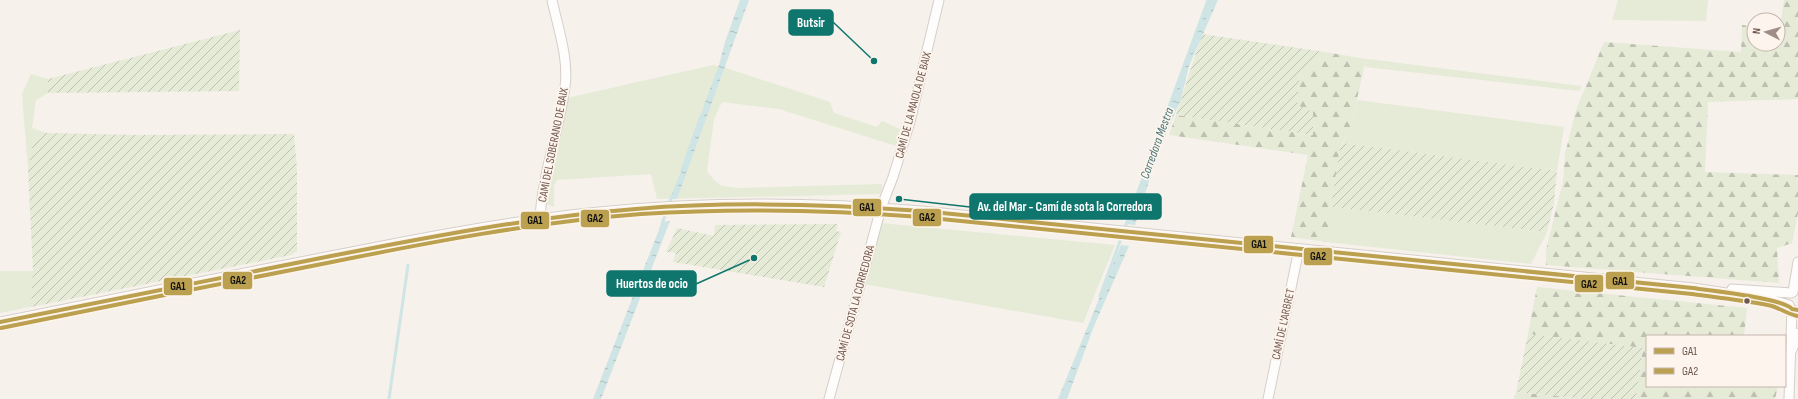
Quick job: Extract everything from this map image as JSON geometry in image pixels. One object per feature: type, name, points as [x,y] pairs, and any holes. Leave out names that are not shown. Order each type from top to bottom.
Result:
[{"type":"street","name":"CAMÍ DEL SOBERANO DE BAIX","points":[[540,219],[541,198],[565,86],[565,61],[552,0]]},
{"type":"street","name":"CAMÍ DE LA MAIOLA DE BAIX","points":[[881,208],[893,177],[910,122],[940,0]]},
{"type":"street","points":[[0,322],[415,239],[540,219],[596,212],[660,207],[749,205],[881,208],[1122,231],[1693,288],[1772,300],[1793,308]]},
{"type":"street","name":"CAMÍ DE SOTA LA CORREDORA","points":[[828,399],[881,208]]},
{"type":"street","name":"CAMÍ DE L'ARBRET","points":[[1268,399],[1299,249]]},
{"type":"street","points":[[1789,399],[1792,351],[1790,336],[1793,308],[1788,299],[1794,292],[1798,262]]},
{"type":"street","points":[[1693,288],[1794,292]]},
{"type":"street","points":[[1792,351],[1798,333]]},
{"type":"green space","points":[[1618,0],[1708,0],[1706,21],[1612,20]]},
{"type":"green space","points":[[1784,0],[1798,0],[1798,99],[1708,102],[1705,172],[1798,175],[1798,213],[1792,243],[1777,248],[1779,283],[1546,265],[1546,250],[1563,181],[1565,154],[1576,110],[1604,42],[1741,52],[1742,25],[1746,25],[1746,52],[1786,52],[1786,12],[1782,12]]},
{"type":"green space","points":[[240,30],[239,91],[48,93],[48,79]]},
{"type":"green space","points":[[1202,34],[1325,52],[1300,74],[1297,105],[1313,112],[1313,135],[1176,115]]},
{"type":"green space","points":[[1325,52],[1366,59],[1350,130],[1340,147],[1326,242],[1291,237],[1308,155],[1169,135],[1176,115],[1313,135],[1297,105],[1300,74]]},
{"type":"green space","points":[[1366,59],[1581,86],[1580,91],[1365,67]]},
{"type":"green space","points":[[713,65],[830,102],[834,113],[877,127],[882,121],[900,129],[896,146],[779,109],[722,102],[714,119],[707,171],[714,180],[723,186],[738,188],[882,184],[880,194],[657,199],[651,174],[557,180],[554,186],[554,207],[544,203],[567,98]]},
{"type":"green space","points":[[31,74],[48,79],[48,93],[36,100],[32,128],[47,133],[34,137],[28,169],[22,94]]},
{"type":"green space","points":[[1357,100],[1564,127],[1557,171],[1343,143],[1350,130]]},
{"type":"green space","points":[[47,133],[137,135],[294,134],[297,170],[297,251],[291,255],[31,307],[33,271],[28,169],[34,136]]},
{"type":"green space","points":[[1343,143],[1557,171],[1554,203],[1547,232],[1331,207],[1340,147]]},
{"type":"green space","points":[[1331,207],[1547,232],[1531,264],[1326,242]]},
{"type":"green space","points":[[880,223],[1115,245],[1083,323],[864,284]]},
{"type":"green space","points":[[838,224],[836,231],[841,232],[824,287],[673,262],[676,253],[666,252],[677,228],[714,236],[715,225]]},
{"type":"green space","points":[[0,271],[33,271],[34,306],[0,313]]},
{"type":"green space","points":[[1537,287],[1747,308],[1744,335],[1646,335],[1646,387],[1778,387],[1775,399],[1636,399],[1643,348],[1528,334]]},
{"type":"green space","points":[[1528,334],[1643,348],[1636,399],[1586,399],[1516,392]]},
{"type":"green space","points":[[1516,392],[1586,399],[1514,399]]},
{"type":"water","points":[[740,0],[749,0],[677,199],[670,199],[694,139]]},
{"type":"water","points":[[1209,0],[1218,0],[1189,66],[1181,99],[1158,153],[1135,225],[1127,224]]},
{"type":"water","points":[[670,221],[601,399],[593,399],[662,222]]},
{"type":"water","points":[[1121,245],[1129,246],[1094,326],[1067,399],[1058,399]]},
{"type":"waterway","name":"Corredora Mestra","points":[[1100,296],[1208,0]]},
{"type":"waterway","points":[[682,170],[701,116]]},
{"type":"waterway","points":[[662,224],[672,196]]},
{"type":"waterway","points":[[389,399],[408,265]]},
{"type":"transit line","name":"GA1","points":[[0,322],[326,257],[481,228],[558,217],[636,209],[743,204],[815,205],[922,211],[1693,288],[1761,298],[1798,310]]},
{"type":"transit line","name":"GA2","points":[[1,328],[366,255],[522,227],[641,214],[746,210],[816,211],[921,217],[1692,294],[1772,306],[1797,316]]},
{"type":"place","name":"Butsir","points":[[874,61]]},
{"type":"place","name":"Av. del Mar - Camí de sota la Corredora","points":[[899,199]]},
{"type":"place","name":"Huertos de ocio","points":[[754,258]]}]
